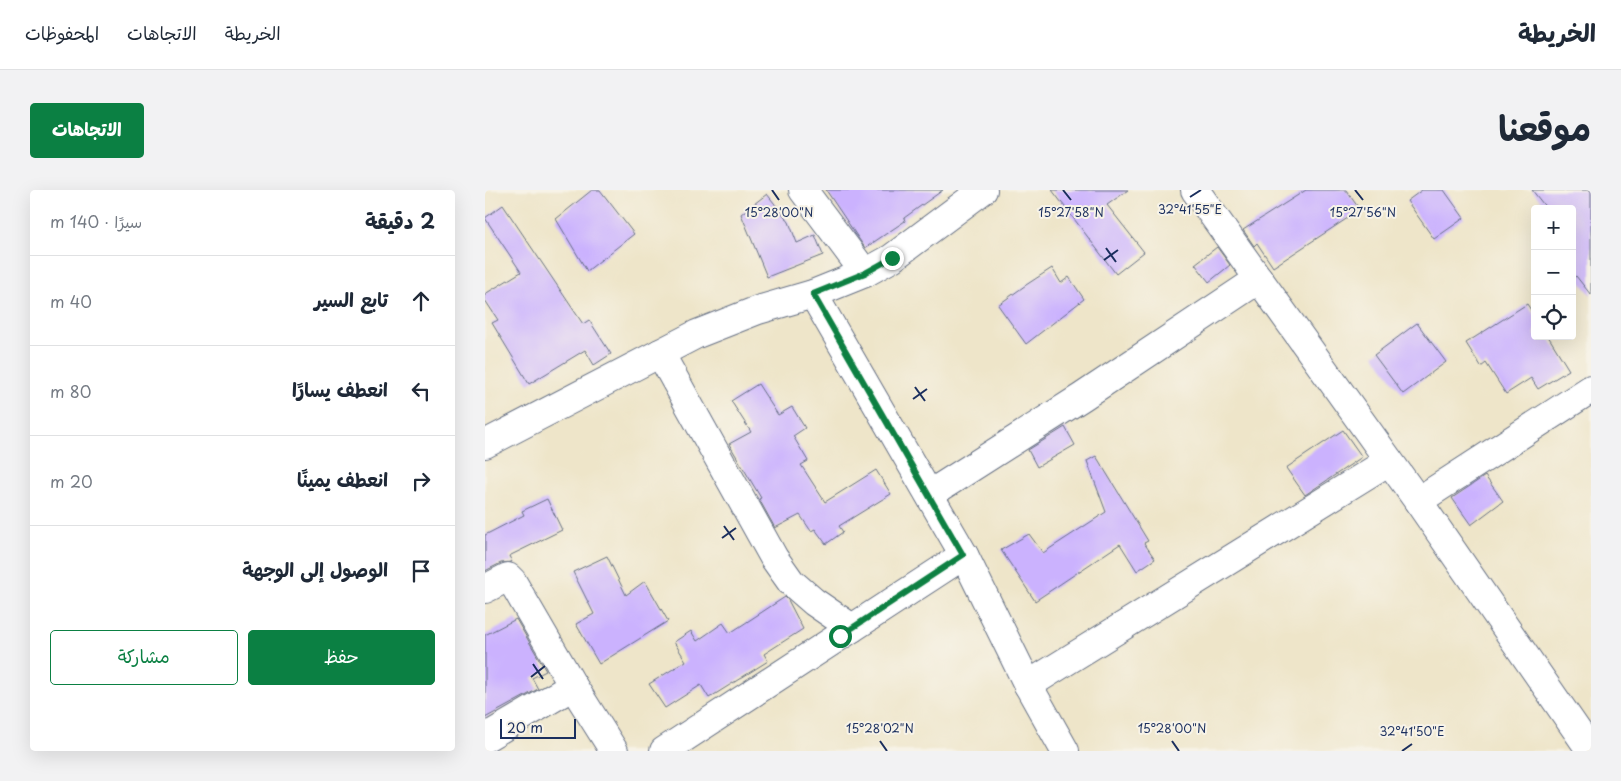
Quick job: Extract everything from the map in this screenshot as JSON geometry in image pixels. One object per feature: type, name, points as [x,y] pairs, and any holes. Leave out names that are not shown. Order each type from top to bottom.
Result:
[{"type":"street","points":[[803,190],[865,273]]},
{"type":"street","points":[[485,444],[659,353],[728,320],[813,294],[865,273],[892,258],[983,190]]},
{"type":"street","points":[[1209,194],[1259,279],[1418,501],[1591,751]]},
{"type":"street","points":[[930,494],[1082,397],[1259,279]]},
{"type":"street","points":[[813,294],[930,494],[963,555],[1028,685],[1065,751]]},
{"type":"street","points":[[659,353],[774,558],[791,582],[809,598],[852,628]]},
{"type":"street","points":[[1418,501],[1591,390]]},
{"type":"street","points":[[1028,685],[1389,461]]},
{"type":"street","points":[[664,751],[963,555]]},
{"type":"street","points":[[485,589],[508,577],[512,581],[573,686],[614,751]]},
{"type":"street","points":[[485,738],[573,686]]},
{"type":"building","points":[[592,190],[600,190],[634,234],[587,271],[556,219]]},
{"type":"building","points":[[826,190],[943,190],[904,218],[905,221],[865,248]]},
{"type":"building","points":[[1052,190],[1128,190],[1107,205],[1144,252],[1116,274]]},
{"type":"building","points":[[1306,190],[1346,190],[1360,210],[1273,267],[1257,243],[1254,246],[1243,230]]},
{"type":"building","points":[[1422,190],[1444,190],[1464,218],[1434,239],[1407,201]]},
{"type":"building","points":[[1532,190],[1591,190],[1591,295],[1576,276],[1576,205],[1544,205]]},
{"type":"building","points":[[767,194],[789,222],[797,243],[815,235],[823,255],[767,277],[741,214]]},
{"type":"building","points":[[503,205],[583,324],[589,320],[611,354],[594,365],[585,350],[529,384],[492,323],[498,320],[485,300],[485,294],[521,272],[485,218]]},
{"type":"building","points":[[1217,247],[1230,265],[1209,282],[1195,264]]},
{"type":"building","points":[[1052,268],[1061,283],[1069,277],[1084,299],[1026,344],[998,305]]},
{"type":"building","points":[[1527,304],[1531,310],[1531,340],[1550,340],[1569,370],[1538,389],[1531,378],[1506,394],[1486,363],[1481,367],[1466,343]]},
{"type":"building","points":[[1417,323],[1446,362],[1403,394],[1374,355]]},
{"type":"building","points":[[758,384],[778,415],[792,407],[805,428],[793,436],[808,461],[801,465],[825,502],[876,470],[891,494],[839,526],[843,532],[826,544],[815,529],[811,531],[800,515],[775,528],[759,499],[761,498],[729,444],[751,432],[731,401]]},
{"type":"building","points":[[1065,427],[1075,445],[1037,467],[1028,450]]},
{"type":"building","points":[[1343,430],[1362,457],[1305,495],[1286,468]]},
{"type":"building","points":[[1096,456],[1148,541],[1144,543],[1155,559],[1137,571],[1120,544],[1035,601],[1001,550],[1029,534],[1043,553],[1106,512],[1087,461]]},
{"type":"building","points":[[1485,476],[1503,501],[1471,525],[1452,498]]},
{"type":"building","points":[[547,499],[562,530],[509,556],[512,562],[501,563],[485,571],[485,535],[524,515],[522,511]]},
{"type":"building","points":[[607,556],[626,595],[645,581],[668,621],[599,664],[576,624],[594,614],[573,572]]},
{"type":"building","points":[[785,597],[803,629],[764,654],[768,661],[709,698],[701,685],[665,708],[649,684],[686,661],[674,642],[691,631],[697,641],[723,623],[730,633]]},
{"type":"building","points":[[516,619],[546,671],[532,678],[538,689],[485,718],[485,635]]},
{"type":"route","points":[[840,636],[963,555],[930,494],[813,294],[865,273],[892,258]]}]
